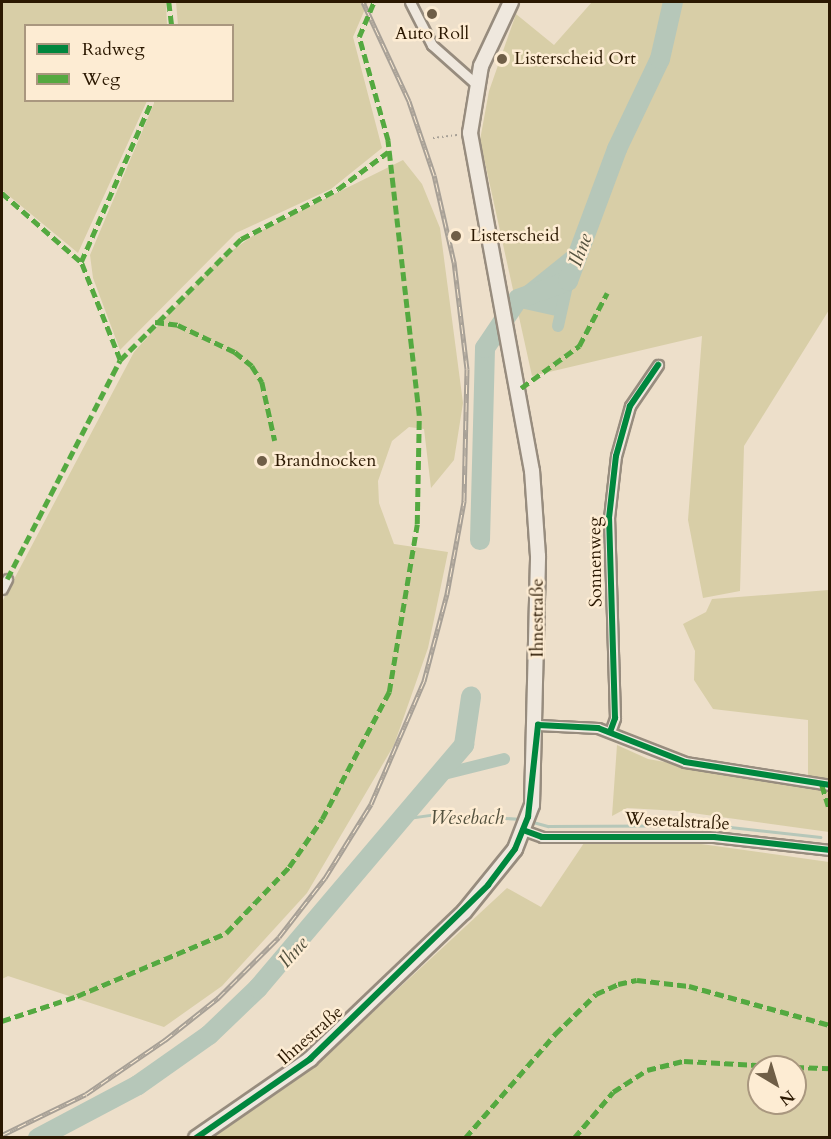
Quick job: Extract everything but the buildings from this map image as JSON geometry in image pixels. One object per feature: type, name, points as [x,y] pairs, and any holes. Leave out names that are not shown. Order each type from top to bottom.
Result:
[{"type":"main road","name":"Ihnestraße","points":[[196,1137],[276,1085],[342,1030],[464,912],[506,862],[526,824],[538,725],[536,516],[511,331],[470,133],[476,84],[511,2]]},
{"type":"street","points":[[410,2],[432,45],[476,84]]},
{"type":"street","name":"Sonnenweg","points":[[609,732],[615,718],[609,518],[616,456],[630,406],[658,365]]},
{"type":"street","points":[[2,589],[7,579]]},
{"type":"street","points":[[538,725],[609,732],[685,762],[830,785]]},
{"type":"street","name":"Wesetalstraße","points":[[526,824],[542,837],[714,837],[830,850]]},
{"type":"path","points":[[433,138],[470,133]]},
{"type":"shaded area","points":[[2,2],[166,2],[167,24],[24,24],[24,102],[147,102],[78,253],[2,190]]},
{"type":"shaded area","points":[[176,2],[368,2],[353,37],[382,148],[331,189],[236,233],[120,350],[93,278],[90,255],[155,102],[234,102],[234,24],[178,24]]},
{"type":"shaded area","points":[[592,2],[829,2],[829,310],[744,446],[740,591],[703,598],[688,520],[702,336],[532,376],[480,140],[489,91],[516,14],[554,45]]},
{"type":"shaded area","points":[[403,160],[422,184],[440,228],[463,403],[454,460],[431,488],[424,429],[409,427],[392,441],[378,481],[379,503],[394,544],[448,552],[428,648],[394,745],[307,893],[222,986],[164,1027],[8,976],[2,979],[2,602],[134,352],[216,262],[258,232]]},
{"type":"shaded area","points":[[568,251],[556,316],[520,308],[517,292]]},
{"type":"shaded area","points":[[829,590],[829,781],[808,781],[808,720],[713,709],[694,680],[695,651],[683,624],[706,612],[712,599]]},
{"type":"shaded area","points":[[617,745],[648,759],[778,782],[829,785],[829,832],[678,811],[627,808],[612,816]]},
{"type":"shaded area","points":[[584,843],[694,843],[829,862],[829,1137],[214,1137],[316,1065],[507,888],[541,907]]},
{"type":"waterway","name":"Ihne","points":[[480,540],[485,348],[518,299],[568,281],[617,149],[660,59],[673,2]]},
{"type":"waterway","points":[[558,326],[568,281]]},
{"type":"waterway","name":"Ihne","points":[[38,1138],[138,1085],[209,1035],[258,988],[464,745],[471,697]]},
{"type":"waterway","points":[[440,775],[504,759]]},
{"type":"waterway","name":"Wesebach","points":[[401,819],[436,814],[522,819]]},
{"type":"waterway","name":"Wesebach","points":[[529,821],[548,826],[712,825],[820,837]]},
{"type":"railway","points":[[2,1135],[86,1094],[165,1040],[218,998],[279,937],[325,878],[371,804],[424,681],[447,594],[464,501],[467,369],[454,262],[434,175],[409,101],[363,2]]},
{"type":"marked path","points":[[169,2],[172,24]]},
{"type":"marked path","points":[[2,1021],[77,996],[226,933],[289,867],[322,819],[389,692],[417,524],[419,415],[388,141],[359,37],[374,2]]},
{"type":"marked path","points":[[120,360],[81,262],[151,102]]},
{"type":"marked path","points":[[7,579],[120,360],[241,239],[338,189],[388,152]]},
{"type":"marked path","points":[[2,193],[81,262]]},
{"type":"marked path","points":[[521,388],[579,346],[607,293]]},
{"type":"marked path","points":[[155,322],[178,325],[235,352],[252,366],[262,382],[275,441]]},
{"type":"marked path","points":[[822,785],[830,811]]},
{"type":"marked path","points":[[465,1138],[555,1034],[596,994],[618,984],[637,980],[689,986],[830,1025]]},
{"type":"marked path","points":[[574,1138],[613,1092],[647,1070],[684,1061],[747,1064]]},
{"type":"marked path","points":[[807,1067],[830,1068]]},
{"type":"cycle path","points":[[610,732],[615,718],[609,518],[616,456],[630,406],[658,365]]},
{"type":"cycle path","points":[[196,1138],[310,1059],[488,885],[515,849],[528,817],[538,725],[598,728],[685,762],[830,785]]},
{"type":"cycle path","points":[[523,830],[542,837],[714,837],[830,850]]},
{"type":"place","name":"Auto Roll","points":[[432,14]]},
{"type":"place","name":"Listerscheid Ort","points":[[502,59]]},
{"type":"place","name":"Listerscheid","points":[[456,236]]},
{"type":"place","name":"Brandnocken","points":[[262,461]]}]
